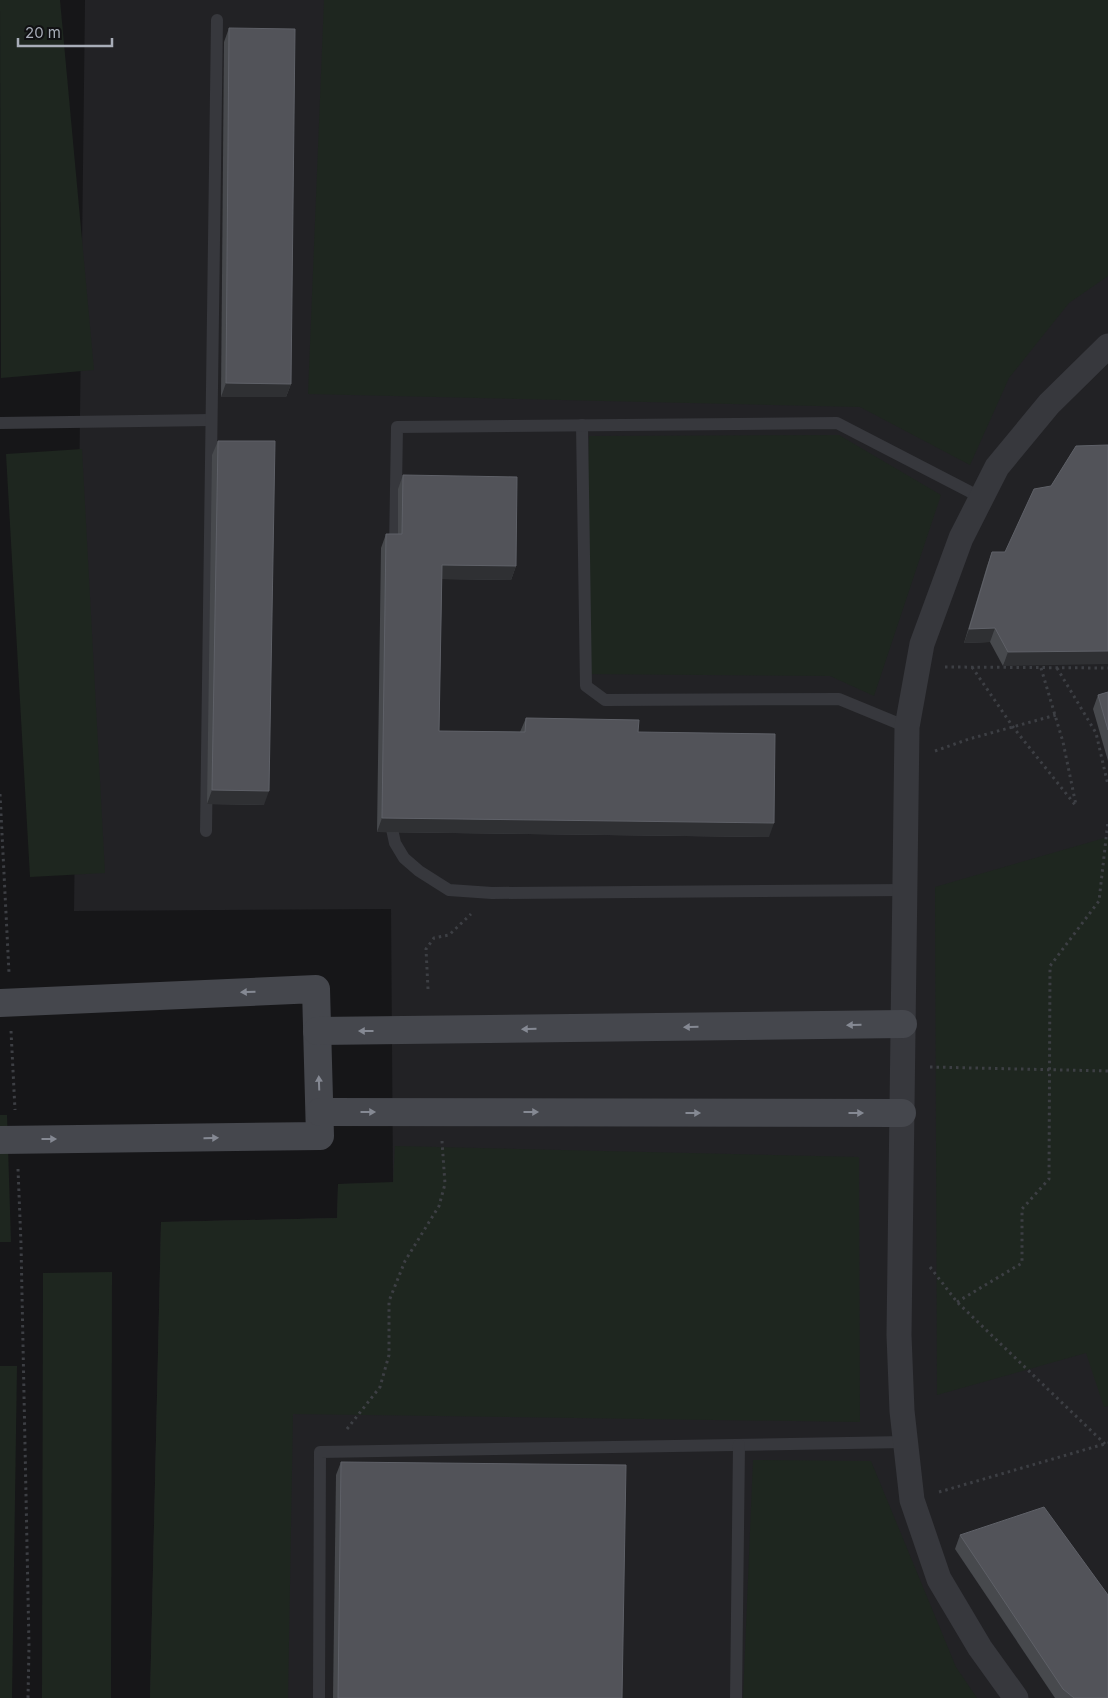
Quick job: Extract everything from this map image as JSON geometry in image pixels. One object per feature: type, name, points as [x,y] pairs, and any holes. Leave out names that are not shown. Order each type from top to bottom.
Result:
[{"type":"street","points":[[1016,1698],[980,1648],[939,1579],[912,1500],[905,1442],[899,1335],[907,727],[922,644],[960,538],[997,467],[1049,404],[1108,346]]},
{"type":"street","points":[[5,1002],[316,989],[320,1112],[320,1136],[8,1140]]},
{"type":"street","points":[[317,1031],[903,1024]]},
{"type":"street","points":[[320,1112],[902,1113]]},
{"type":"lane","points":[[206,831],[217,20]]},
{"type":"lane","points":[[0,423],[211,420]]},
{"type":"lane","points":[[394,565],[397,427],[837,423],[982,498]]},
{"type":"lane","points":[[582,425],[586,686],[605,700],[839,698],[907,727]]},
{"type":"lane","points":[[390,800],[389,820],[395,843],[404,858],[418,871],[449,890],[492,893],[904,890]]},
{"type":"lane","points":[[319,1698],[320,1452],[905,1442]]},
{"type":"lane","points":[[736,1698],[739,1445]]},
{"type":"path","points":[[942,667],[1108,668]]},
{"type":"path","points":[[972,667],[1013,727],[1076,806],[1056,715],[1042,668]]},
{"type":"path","points":[[1057,668],[1096,733],[1108,785]]},
{"type":"path","points":[[930,753],[969,738],[1056,715]]},
{"type":"path","points":[[0,794],[8,1140],[21,1244],[29,1646],[28,1698]]},
{"type":"path","points":[[957,1302],[1022,1263],[1022,1208],[1049,1179],[1050,966],[1099,901],[1108,821]]},
{"type":"path","points":[[428,989],[426,949],[434,938],[449,934],[492,893]]},
{"type":"path","points":[[924,1066],[1108,1071]]},
{"type":"path","points":[[320,1452],[352,1425],[380,1387],[389,1355],[389,1301],[405,1261],[439,1206],[445,1184],[442,1140]]},
{"type":"path","points":[[925,1261],[957,1302],[1106,1443]]},
{"type":"path","points":[[912,1500],[1106,1443]]},
{"type":"shaded area","points":[[0,0],[60,0],[94,370],[1,378]]},
{"type":"shaded area","points":[[85,0],[1108,0],[1108,1698],[150,1698],[161,1222],[337,1218],[338,1184],[393,1183],[391,909],[74,911]]},
{"type":"shaded area","points":[[324,0],[1108,0],[1108,276],[1069,303],[1009,378],[970,465],[860,407],[308,394]]},
{"type":"shaded area","points":[[839,435],[941,495],[874,696],[830,676],[582,674],[589,436]]},
{"type":"shaded area","points":[[82,449],[105,873],[30,877],[6,454]]},
{"type":"shaded area","points":[[1108,837],[1108,1406],[1104,1407],[1086,1353],[937,1395],[935,887]]},
{"type":"shaded area","points":[[0,1115],[7,1115],[11,1242],[0,1242]]},
{"type":"shaded area","points":[[395,1146],[859,1157],[860,1422],[293,1414],[288,1698],[150,1698],[161,1222],[337,1218],[338,1184],[393,1182]]},
{"type":"shaded area","points":[[112,1272],[111,1698],[42,1698],[43,1273]]},
{"type":"shaded area","points":[[0,1366],[17,1366],[12,1698],[0,1698]]},
{"type":"shaded area","points":[[753,1460],[871,1461],[956,1667],[977,1698],[743,1698]]},
{"type":"building","points":[[229,28],[295,29],[291,384],[226,383]]},
{"type":"building","points":[[218,441],[275,441],[269,791],[212,790]]},
{"type":"building","points":[[1108,445],[1108,651],[1008,652],[995,628],[969,629],[992,552],[1005,552],[1034,489],[1051,486],[1076,446]]},
{"type":"building","points":[[403,475],[517,477],[516,566],[442,565],[439,731],[525,732],[526,718],[639,720],[638,732],[775,734],[774,823],[382,818],[386,534],[402,534]]},
{"type":"building","points":[[1108,692],[1108,730],[1098,695]]},
{"type":"building","points":[[341,1462],[626,1465],[622,1698],[338,1698]]},
{"type":"building","points":[[1044,1507],[1108,1595],[1108,1698],[1074,1698],[1063,1689],[960,1535]]}]
